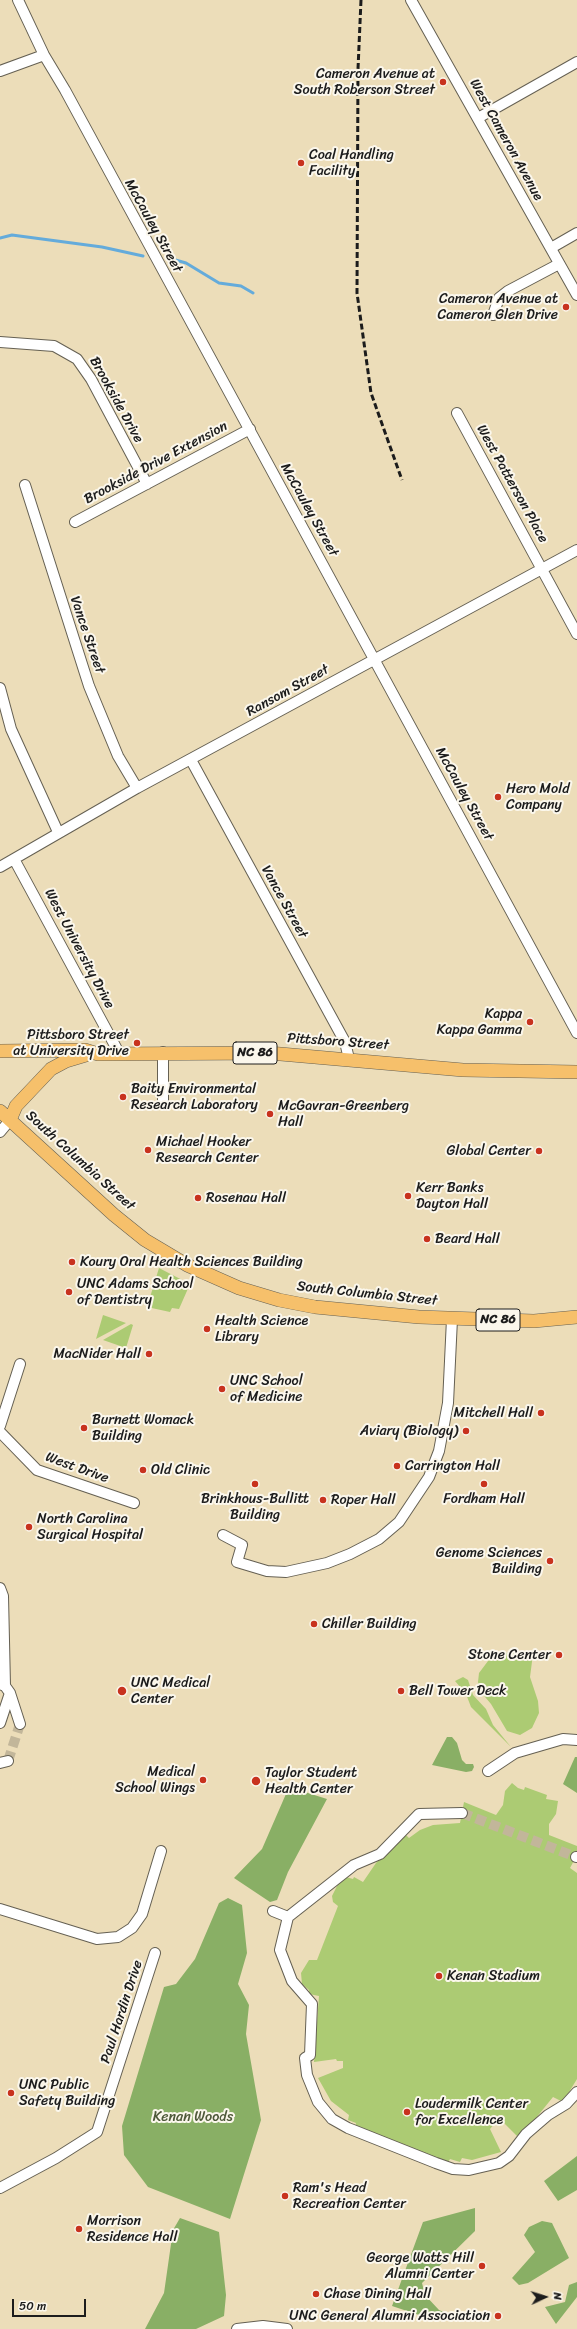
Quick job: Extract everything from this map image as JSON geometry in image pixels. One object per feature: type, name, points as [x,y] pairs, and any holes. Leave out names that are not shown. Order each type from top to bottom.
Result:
[{"type":"main road","name":"Pittsboro Street","points":[[0,1051],[84,1050],[98,1054],[164,1052],[269,1053],[463,1070],[577,1072]]},
{"type":"main road","points":[[5,1116],[50,1069],[73,1058],[98,1054]]},
{"type":"main road","name":"South Columbia Street","points":[[5,1116],[114,1216],[166,1254],[206,1274],[257,1294],[315,1307],[452,1319],[534,1321],[577,1317]]},
{"type":"street","name":"McCauley Street","points":[[18,0],[44,55],[65,90],[250,429],[577,1032]]},
{"type":"street","name":"West Cameron Avenue","points":[[411,0],[577,295]]},
{"type":"street","points":[[0,71],[44,55]]},
{"type":"street","points":[[478,118],[577,62]]},
{"type":"street","points":[[551,248],[577,234]]},
{"type":"street","points":[[493,315],[498,298],[508,291],[559,264]]},
{"type":"street","name":"Brookside Drive","points":[[0,342],[54,346],[77,359],[91,379],[147,484]]},
{"type":"street","name":"West Patterson Place","points":[[457,413],[577,634]]},
{"type":"street","name":"Brookside Drive Extension","points":[[75,522],[250,429]]},
{"type":"street","name":"Vance Street","points":[[25,486],[89,686],[118,756],[136,788]]},
{"type":"street","name":"Ransom Street","points":[[0,867],[136,788],[191,760],[374,659],[577,550]]},
{"type":"street","points":[[0,688],[11,729],[58,832]]},
{"type":"street","name":"Vance Street","points":[[191,760],[345,1042],[349,1059]]},
{"type":"street","name":"West University Drive","points":[[14,859],[119,1053]]},
{"type":"street","points":[[163,1100],[164,1052]]},
{"type":"street","points":[[0,1132],[5,1116]]},
{"type":"street","points":[[223,1535],[242,1545],[237,1562],[266,1571],[286,1572],[327,1563],[350,1554],[379,1539],[399,1522],[429,1477],[440,1445],[448,1403],[452,1319]]},
{"type":"street","points":[[0,1426],[20,1364]]},
{"type":"street","name":"West Drive","points":[[0,1432],[37,1470],[134,1503]]},
{"type":"street","points":[[0,1588],[3,1596],[5,1688],[0,1723]]},
{"type":"street","points":[[5,1688],[20,1724]]},
{"type":"street","points":[[488,1771],[514,1753],[563,1738],[577,1740]]},
{"type":"street","points":[[462,1813],[419,1814],[380,1854],[354,1865],[288,1917],[280,1950],[292,1981],[312,2004],[310,2054],[306,2058],[307,2074],[318,2102],[332,2119],[348,2128],[453,2169],[475,2169],[499,2163],[509,2156],[526,2134],[548,2115],[566,2104],[577,2092]]},
{"type":"street","points":[[0,1908],[97,1939],[118,1937],[132,1928],[142,1914],[161,1852]]},
{"type":"street","points":[[273,1911],[288,1917]]},
{"type":"street","name":"Paul Hardin Drive","points":[[0,2188],[56,2158],[97,2132],[155,1953]]},
{"type":"street","points":[[237,2329],[263,2326],[287,2329]]},
{"type":"green space","points":[[159,1268],[190,1284],[179,1309],[172,1308],[170,1312],[147,1307]]},
{"type":"green space","points":[[103,1315],[126,1323],[96,1339]]},
{"type":"green space","points":[[131,1324],[133,1325],[126,1348],[103,1340]]},
{"type":"green space","points":[[514,1651],[533,1654],[530,1677],[538,1701],[539,1713],[532,1728],[520,1735],[507,1731],[491,1704],[480,1691],[478,1682],[479,1673],[488,1661],[498,1655]]},
{"type":"green space","points":[[463,1677],[468,1680],[473,1695],[486,1709],[493,1725],[511,1747],[471,1707],[466,1694],[455,1681]]},
{"type":"green space","points":[[447,1737],[452,1737],[457,1743],[462,1760],[466,1764],[473,1764],[474,1767],[472,1771],[466,1772],[432,1765]]},
{"type":"green space","points":[[575,1757],[577,1757],[577,1793],[563,1784]]},
{"type":"green space","name":"Kenan Stadium","points":[[512,1783],[518,1788],[524,1790],[525,1787],[547,1795],[546,1799],[558,1801],[556,1814],[549,1824],[549,1835],[577,1846],[577,1855],[570,1868],[577,1873],[577,2079],[563,2102],[553,2097],[523,2134],[521,2132],[517,2136],[502,2121],[498,2125],[495,2123],[490,2129],[501,2152],[472,2160],[462,2158],[460,2162],[450,2159],[447,2164],[355,2128],[356,2123],[348,2120],[349,2115],[331,2101],[318,2078],[343,2068],[343,2061],[337,2061],[336,2059],[314,2062],[319,1996],[309,1994],[309,1990],[302,1984],[301,1973],[309,1960],[317,1960],[338,1906],[333,1902],[332,1896],[339,1882],[346,1877],[353,1879],[354,1877],[363,1882],[376,1863],[403,1832],[409,1838],[420,1830],[433,1825],[460,1823],[464,1802],[496,1815],[503,1805],[505,1791]]},
{"type":"green space","points":[[289,1787],[327,1799],[288,1872],[277,1900],[270,1902],[234,1878],[262,1849]]},
{"type":"green space","name":"Kenan Woods","points":[[228,1898],[242,1905],[247,1953],[238,1984],[249,2005],[246,2034],[261,2120],[230,2219],[148,2187],[124,2155],[122,2126],[164,1987],[176,1984],[195,1959],[219,1903]]},
{"type":"green space","points":[[577,2156],[577,2190],[558,2201],[544,2181]]},
{"type":"green space","points":[[475,2208],[475,2231],[422,2283],[425,2295],[439,2310],[453,2316],[434,2320],[392,2306],[423,2222]]},
{"type":"green space","points":[[180,2218],[219,2232],[226,2295],[224,2316],[196,2329],[145,2329],[164,2293],[173,2230]]},
{"type":"green space","points":[[542,2221],[552,2223],[569,2258],[528,2283],[519,2285],[512,2278],[535,2252],[524,2235],[529,2227]]},
{"type":"green space","points":[[577,2282],[577,2297],[556,2324],[545,2307],[565,2302],[569,2285]]},
{"type":"waterway","points":[[0,238],[12,235],[102,247],[143,256]]},
{"type":"waterway","points":[[172,259],[186,263],[219,283],[241,286],[253,293]]},
{"type":"tunnel","points":[[8,1761],[20,1724]]},
{"type":"tunnel","points":[[462,1813],[576,1857]]},
{"type":"railway","points":[[361,0],[358,69],[357,293],[371,393],[402,480]]},
{"type":"place","name":"Cameron Avenue at South Roberson Street","points":[[443,82]]},
{"type":"place","name":"Coal Handling Facility","points":[[301,163]]},
{"type":"place","name":"Cameron Avenue at Cameron Glen Drive","points":[[566,307]]},
{"type":"place","name":"Hero Mold Company","points":[[498,797]]},
{"type":"place","name":"Kappa Kappa Gamma","points":[[530,1022]]},
{"type":"place","name":"Pittsboro Street at University Drive","points":[[137,1043]]},
{"type":"place","name":"Baity Environmental Research Laboratory","points":[[123,1097]]},
{"type":"place","name":"McGavran-Greenberg Hall","points":[[270,1114]]},
{"type":"place","name":"Michael Hooker Research Center","points":[[148,1150]]},
{"type":"place","name":"Global Center","points":[[539,1151]]},
{"type":"place","name":"Kerr Banks Dayton Hall","points":[[408,1196]]},
{"type":"place","name":"Rosenau Hall","points":[[198,1198]]},
{"type":"place","name":"Beard Hall","points":[[427,1239]]},
{"type":"place","name":"Koury Oral Health Sciences Building","points":[[72,1262]]},
{"type":"place","name":"UNC Adams School of Dentistry","points":[[69,1292]]},
{"type":"place","name":"Health Science Library","points":[[207,1329]]},
{"type":"place","name":"MacNider Hall","points":[[149,1354]]},
{"type":"place","name":"UNC School of Medicine","points":[[222,1389]]},
{"type":"place","name":"Mitchell Hall","points":[[541,1413]]},
{"type":"place","name":"Burnett Womack Building","points":[[84,1428]]},
{"type":"place","name":"Aviary (Biology)","points":[[466,1431]]},
{"type":"place","name":"Carrington Hall","points":[[397,1466]]},
{"type":"place","name":"Old Clinic","points":[[143,1470]]},
{"type":"place","name":"Brinkhous-Bullitt Building","points":[[255,1484]]},
{"type":"place","name":"Fordham Hall","points":[[484,1484]]},
{"type":"place","name":"Roper Hall","points":[[323,1500]]},
{"type":"place","name":"North Carolina Surgical Hospital","points":[[29,1527]]},
{"type":"place","name":"Genome Sciences Building","points":[[550,1561]]},
{"type":"place","name":"Chiller Building","points":[[314,1624]]},
{"type":"place","name":"Stone Center","points":[[559,1655]]},
{"type":"place","name":"UNC Medical Center","points":[[122,1691]]},
{"type":"place","name":"Bell Tower Deck","points":[[401,1691]]},
{"type":"place","name":"Medical School Wings","points":[[203,1780]]},
{"type":"place","name":"Taylor Student Health Center","points":[[256,1781]]},
{"type":"place","name":"Kenan Stadium","points":[[439,1976]]},
{"type":"place","name":"UNC Public Safety Building","points":[[11,2093]]},
{"type":"place","name":"Loudermilk Center for Excellence","points":[[407,2112]]},
{"type":"place","name":"Ram's Head Recreation Center","points":[[285,2196]]},
{"type":"place","name":"Morrison Residence Hall","points":[[79,2229]]},
{"type":"place","name":"George Watts Hill Alumni Center","points":[[482,2266]]},
{"type":"place","name":"Chase Dining Hall","points":[[316,2294]]},
{"type":"place","name":"UNC General Alumni Association","points":[[498,2316]]}]
